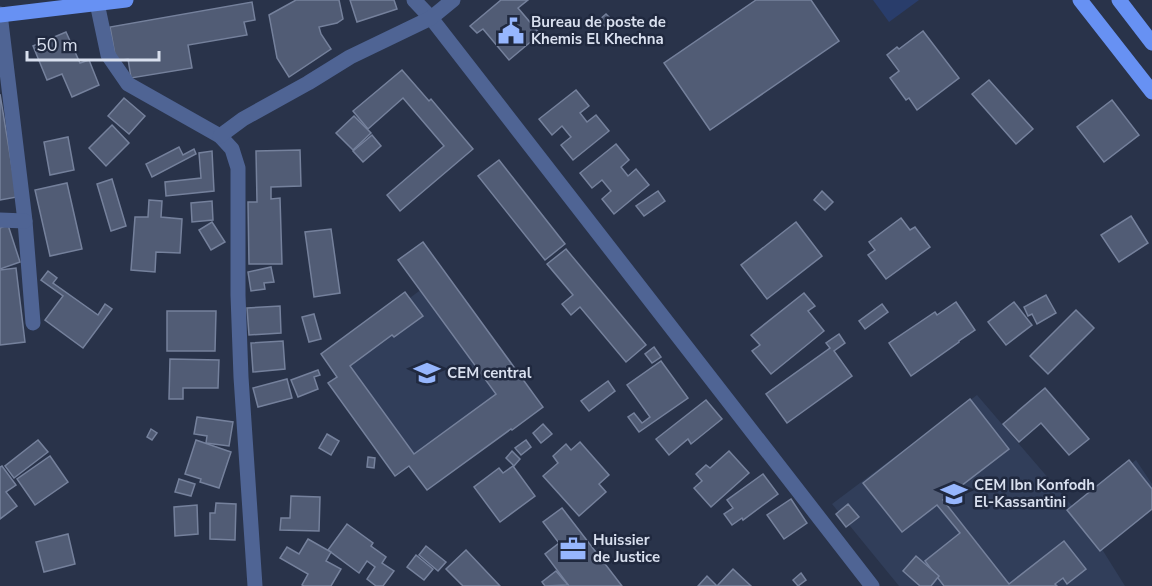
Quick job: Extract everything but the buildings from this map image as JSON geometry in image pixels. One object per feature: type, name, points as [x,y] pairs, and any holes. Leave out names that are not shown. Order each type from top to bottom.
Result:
[{"type":"main road","points":[[1080,0],[1152,92]]},
{"type":"main road","points":[[1119,0],[1152,43]]},
{"type":"main road","points":[[0,15],[112,1]]},
{"type":"street","points":[[414,0],[431,18],[872,586]]},
{"type":"street","points":[[220,136],[243,119],[350,57],[431,18],[453,0]]},
{"type":"street","points":[[112,1],[108,55],[128,84],[220,136],[232,148],[238,168],[240,377],[255,586]]},
{"type":"street","points":[[0,15],[25,221],[33,323]]},
{"type":"street","points":[[0,220],[25,221]]},
{"type":"shaded area","points":[[873,0],[919,0],[889,22]]},
{"type":"shaded area","name":"CEM central","points":[[435,279],[522,390],[416,470],[333,356]]},
{"type":"shaded area","name":"CEM Ibn Konfodh El-Kassantini","points":[[977,395],[1074,508],[1136,460],[1152,484],[1152,505],[1100,546],[1125,586],[899,586],[832,504]]},
{"type":"place","name":"Bureau de poste de Khemis El Khechna","points":[[511,31]]},
{"type":"place","name":"CEM central","points":[[427,373]]},
{"type":"place","name":"CEM Ibn Konfodh El-Kassantini","points":[[954,494]]},
{"type":"place","name":"Huissier de Justice","points":[[573,549]]}]
